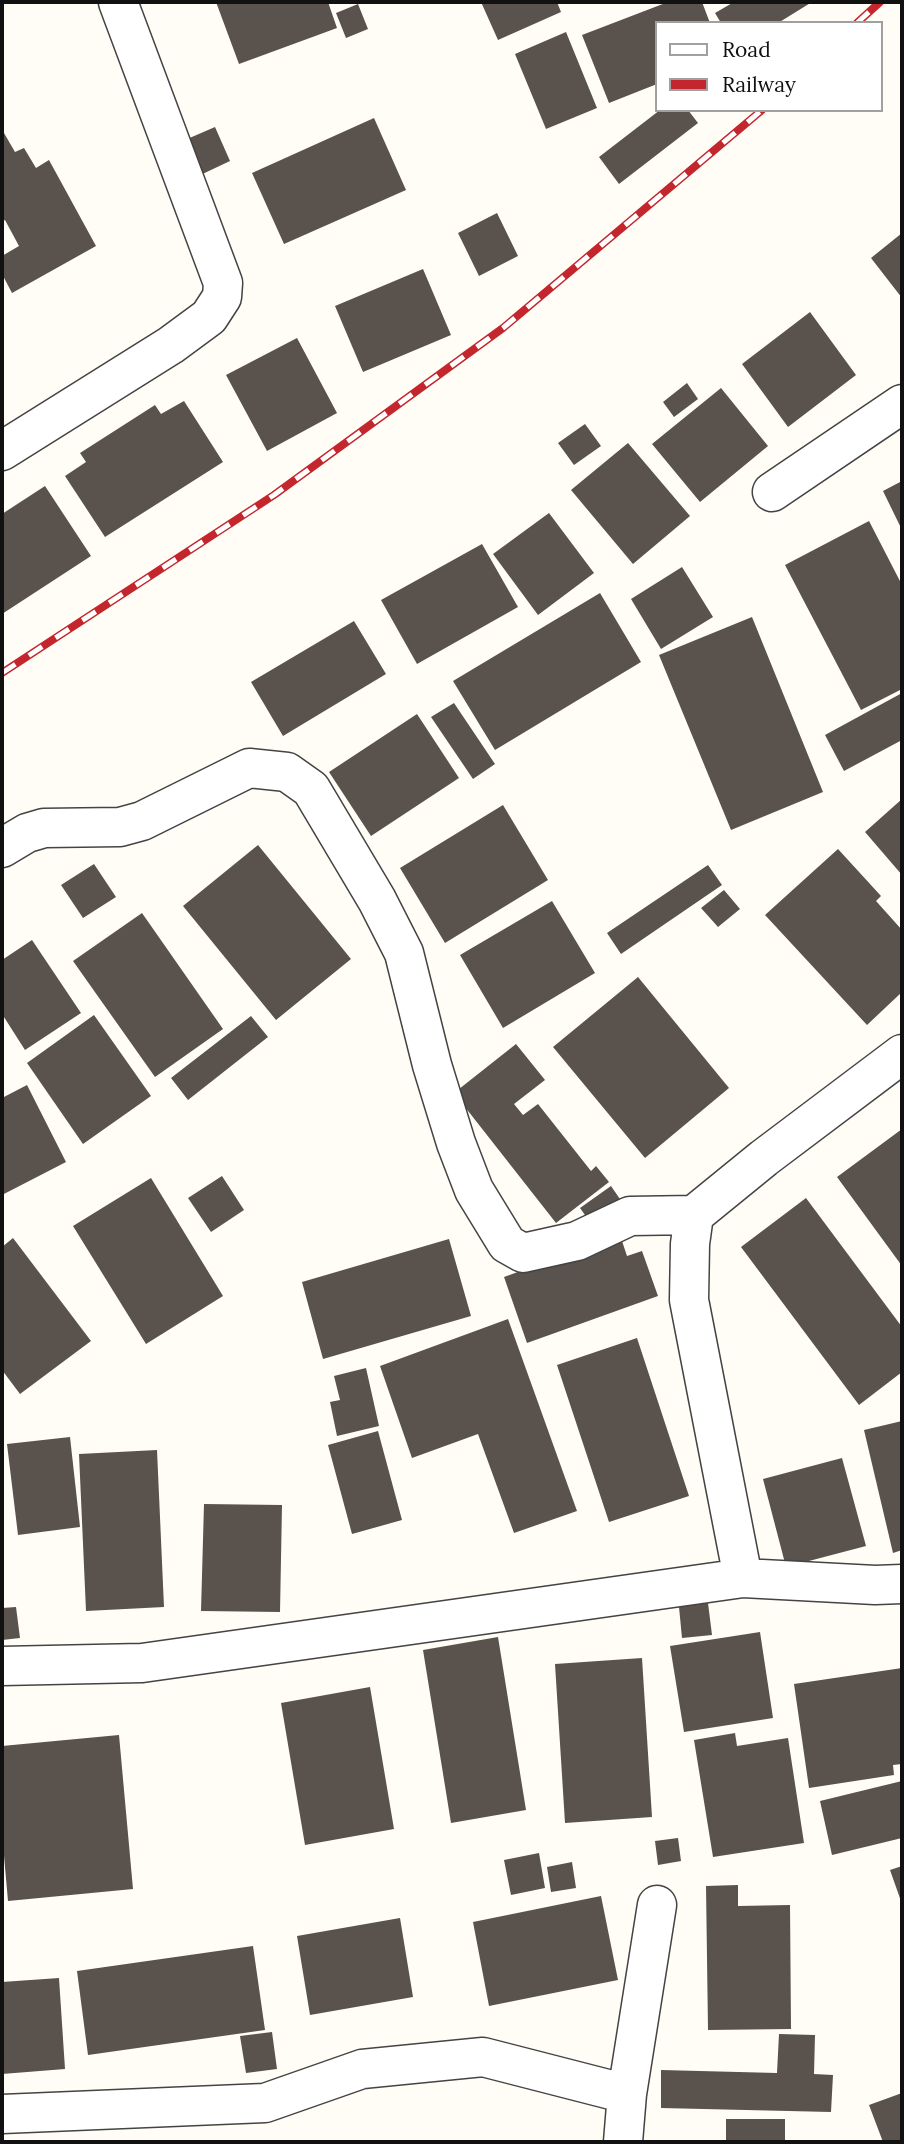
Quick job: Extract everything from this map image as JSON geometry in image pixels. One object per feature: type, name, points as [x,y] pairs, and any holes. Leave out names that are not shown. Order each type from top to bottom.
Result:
[{"type":"street","points":[[2,451],[171,345],[209,317],[222,298],[223,283],[118,2]]},
{"type":"street","points":[[772,492],[902,404]]},
{"type":"street","points":[[2,848],[27,833],[44,828],[120,827],[142,821],[249,768],[287,772],[311,789],[377,900],[404,953],[432,1065],[474,1190],[507,1244],[523,1253],[577,1241],[630,1216],[694,1214],[902,1054]]},
{"type":"street","points":[[694,1214],[690,1244],[689,1300],[743,1578]]},
{"type":"street","points":[[2,1666],[142,1663],[743,1578],[902,1584]]},
{"type":"street","points":[[623,2142],[627,2094],[657,1905]]},
{"type":"street","points":[[2,2115],[265,2103],[362,2069],[483,2057],[627,2094]]},
{"type":"building","points":[[216,2],[328,2],[337,28],[239,64]]},
{"type":"building","points":[[481,2],[557,2],[561,12],[498,40]]},
{"type":"building","points":[[668,2],[702,2],[709,21],[656,21],[656,84],[609,103],[582,35]]},
{"type":"building","points":[[734,2],[812,2],[781,21],[720,21],[715,13]]},
{"type":"building","points":[[358,4],[368,29],[346,38],[336,13]]},
{"type":"building","points":[[566,32],[597,108],[546,129],[515,54]]},
{"type":"building","points":[[657,112],[690,112],[698,123],[619,184],[599,157]]},
{"type":"building","points":[[374,118],[406,190],[284,244],[252,173]]},
{"type":"building","points":[[215,127],[230,161],[194,178],[178,143]]},
{"type":"building","points":[[4,133],[15,152],[24,148],[36,168],[49,160],[96,246],[12,293],[2,274],[2,256],[19,246],[5,220],[2,222]]},
{"type":"building","points":[[497,213],[518,256],[479,276],[458,233]]},
{"type":"building","points":[[902,233],[902,298],[871,258]]},
{"type":"building","points":[[423,269],[451,335],[363,372],[335,306]]},
{"type":"building","points":[[810,312],[856,375],[788,427],[742,364]]},
{"type":"building","points":[[297,338],[337,413],[267,451],[226,375]]},
{"type":"building","points":[[687,383],[698,399],[674,417],[663,402]]},
{"type":"building","points":[[721,388],[768,446],[700,502],[652,444]]},
{"type":"building","points":[[184,401],[223,462],[105,537],[65,476],[86,462],[80,453],[155,405],[161,414]]},
{"type":"building","points":[[585,424],[601,446],[574,465],[558,443]]},
{"type":"building","points":[[628,443],[690,516],[633,564],[571,490]]},
{"type":"building","points":[[902,481],[902,530],[883,491]]},
{"type":"building","points":[[45,486],[91,556],[2,614],[2,514]]},
{"type":"building","points":[[549,513],[594,573],[538,615],[493,554]]},
{"type":"building","points":[[869,521],[902,585],[902,689],[861,710],[785,565]]},
{"type":"building","points":[[482,544],[518,607],[417,664],[381,600]]},
{"type":"building","points":[[682,567],[713,617],[661,649],[631,599]]},
{"type":"building","points":[[600,593],[641,662],[495,750],[453,681]]},
{"type":"building","points":[[752,617],[823,792],[731,830],[659,655]]},
{"type":"building","points":[[354,621],[386,674],[283,736],[251,682]]},
{"type":"building","points":[[902,693],[902,740],[844,771],[825,735]]},
{"type":"building","points":[[454,703],[495,764],[473,779],[431,717]]},
{"type":"building","points":[[417,714],[459,778],[371,836],[329,772]]},
{"type":"building","points":[[902,799],[902,875],[865,832]]},
{"type":"building","points":[[503,805],[548,880],[445,943],[400,868]]},
{"type":"building","points":[[258,845],[351,959],[276,1020],[183,906]]},
{"type":"building","points":[[838,849],[881,896],[876,901],[902,930],[902,992],[867,1025],[765,915]]},
{"type":"building","points":[[94,864],[116,897],[83,918],[61,885]]},
{"type":"building","points":[[708,865],[722,885],[621,954],[607,933]]},
{"type":"building","points":[[724,890],[740,909],[718,927],[701,908]]},
{"type":"building","points":[[552,901],[595,973],[503,1028],[460,955]]},
{"type":"building","points":[[142,913],[223,1029],[155,1077],[73,961]]},
{"type":"building","points":[[32,940],[81,1013],[25,1050],[2,1014],[2,960]]},
{"type":"building","points":[[638,977],[729,1088],[645,1158],[553,1047]]},
{"type":"building","points":[[94,1015],[151,1096],[83,1144],[27,1063]]},
{"type":"building","points":[[251,1016],[268,1037],[188,1100],[171,1078]]},
{"type":"building","points":[[516,1044],[545,1080],[514,1104],[523,1115],[538,1104],[591,1171],[596,1166],[609,1182],[556,1223],[454,1093]]},
{"type":"building","points":[[27,1085],[66,1162],[2,1195],[2,1098]]},
{"type":"building","points":[[902,1129],[902,1266],[837,1177]]},
{"type":"building","points":[[222,1176],[244,1210],[211,1232],[188,1198]]},
{"type":"building","points":[[151,1178],[223,1296],[146,1344],[73,1226]]},
{"type":"building","points":[[611,1186],[622,1202],[592,1225],[580,1208]]},
{"type":"building","points":[[806,1198],[902,1327],[902,1372],[859,1405],[741,1247]]},
{"type":"building","points":[[620,1235],[627,1256],[642,1251],[658,1296],[527,1343],[504,1277]]},
{"type":"building","points":[[13,1238],[91,1341],[20,1394],[2,1370],[2,1247]]},
{"type":"building","points":[[449,1239],[471,1316],[323,1359],[302,1282]]},
{"type":"building","points":[[508,1319],[577,1511],[514,1533],[478,1434],[412,1458],[380,1366]]},
{"type":"building","points":[[637,1338],[689,1496],[609,1522],[557,1365]]},
{"type":"building","points":[[366,1368],[379,1426],[337,1436],[330,1402],[340,1400],[334,1376]]},
{"type":"building","points":[[902,1421],[902,1550],[893,1553],[864,1430]]},
{"type":"building","points":[[378,1431],[402,1520],[352,1534],[328,1445]]},
{"type":"building","points":[[70,1437],[80,1527],[18,1535],[7,1444]]},
{"type":"building","points":[[157,1450],[164,1607],[86,1611],[79,1454]]},
{"type":"building","points":[[842,1458],[866,1546],[786,1567],[763,1479]]},
{"type":"building","points":[[204,1504],[282,1505],[280,1612],[201,1611]]},
{"type":"building","points":[[708,1603],[712,1635],[682,1638],[679,1607]]},
{"type":"building","points":[[16,1607],[20,1638],[2,1640],[2,1608]]},
{"type":"building","points":[[760,1632],[773,1718],[684,1732],[670,1646]]},
{"type":"building","points":[[498,1637],[526,1810],[451,1823],[423,1650]]},
{"type":"building","points":[[642,1658],[652,1817],[565,1823],[555,1664]]},
{"type":"building","points":[[902,1668],[902,1764],[893,1765],[894,1775],[809,1788],[794,1684]]},
{"type":"building","points":[[370,1687],[394,1829],[305,1845],[281,1703]]},
{"type":"building","points":[[735,1733],[737,1746],[788,1738],[804,1843],[713,1857],[694,1740]]},
{"type":"building","points":[[119,1735],[133,1889],[8,1901],[2,1833],[2,1746]]},
{"type":"building","points":[[902,1781],[902,1838],[832,1855],[820,1801]]},
{"type":"building","points":[[678,1838],[681,1861],[658,1865],[655,1841]]},
{"type":"building","points":[[539,1853],[545,1888],[511,1895],[504,1860]]},
{"type":"building","points":[[572,1862],[576,1888],[551,1892],[547,1867]]},
{"type":"building","points":[[902,1866],[902,1904],[890,1870]]},
{"type":"building","points":[[738,1885],[738,1906],[790,1905],[791,2029],[708,2030],[706,1886]]},
{"type":"building","points":[[601,1896],[618,1980],[489,2006],[473,1922]]},
{"type":"building","points":[[400,1918],[413,1997],[310,2015],[297,1936]]},
{"type":"building","points":[[253,1946],[265,2030],[88,2055],[77,1971]]},
{"type":"building","points":[[59,1978],[65,2069],[2,2074],[2,1982]]},
{"type":"building","points":[[272,2032],[277,2069],[246,2073],[240,2036]]},
{"type":"building","points":[[779,2034],[815,2035],[814,2074],[833,2075],[831,2112],[661,2108],[661,2070],[777,2073]]},
{"type":"building","points":[[902,2093],[902,2142],[883,2142],[869,2105]]},
{"type":"building","points":[[726,2119],[785,2119],[785,2142],[726,2142]]},
{"type":"railway","points":[[859,21],[880,2]]},
{"type":"railway","points":[[2,673],[274,495],[503,328],[760,112]]}]
